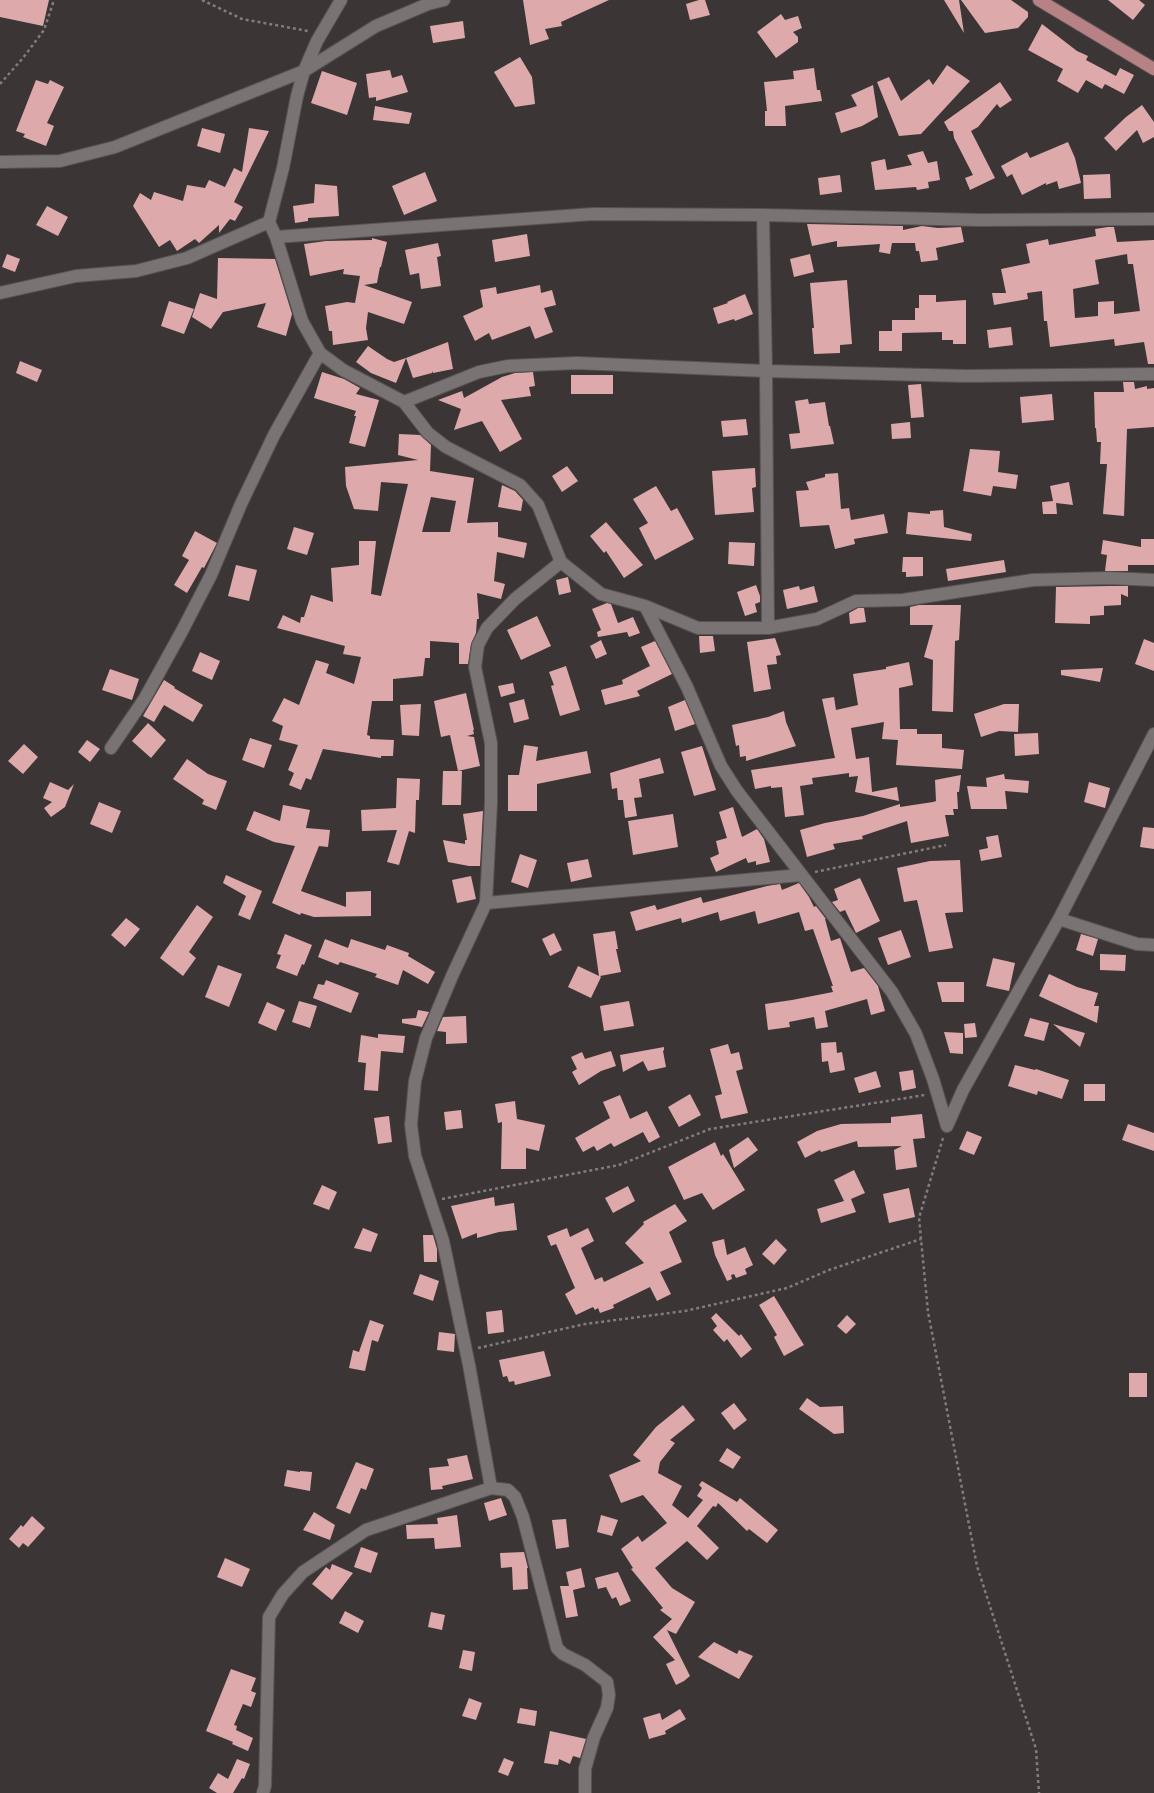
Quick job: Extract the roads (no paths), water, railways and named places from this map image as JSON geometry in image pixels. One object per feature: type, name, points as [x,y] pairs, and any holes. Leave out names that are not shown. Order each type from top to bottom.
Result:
[{"type":"main road","points":[[1039,0],[1154,69]]},
{"type":"street","points":[[341,0],[321,33],[304,71],[297,96],[283,168],[269,222],[276,237],[302,321],[320,353],[342,370],[404,402],[428,433],[446,447],[520,485],[538,505],[561,562],[601,594],[645,606],[698,628],[768,628],[816,619],[856,601],[903,600],[1033,580],[1109,578],[1154,580]]},
{"type":"street","points":[[0,162],[60,160],[115,147],[304,71],[376,26],[428,4],[444,0]]},
{"type":"street","points":[[276,237],[593,214],[763,215],[981,220],[1154,219]]},
{"type":"street","points":[[763,215],[768,628]]},
{"type":"street","points":[[0,293],[76,276],[136,271],[187,258],[269,222]]},
{"type":"street","points":[[111,748],[145,698],[182,631],[211,575],[241,504],[274,435],[320,353]]},
{"type":"street","points":[[404,402],[479,372],[508,366],[577,363],[766,371],[966,376],[1154,374]]},
{"type":"street","points":[[491,1488],[466,1351],[443,1241],[415,1156],[411,1125],[415,1081],[426,1038],[452,976],[486,903],[491,803],[490,743],[475,667],[478,645],[487,628],[515,599],[561,562]]},
{"type":"street","points":[[645,606],[687,687],[720,766],[737,791],[892,992],[916,1034],[947,1126],[962,1090],[1060,919],[1154,734]]},
{"type":"street","points":[[486,903],[801,875]]},
{"type":"street","points":[[1060,919],[1137,944],[1154,945]]},
{"type":"street","points":[[263,1793],[265,1786],[269,1617],[283,1594],[304,1572],[366,1530],[491,1488],[508,1490],[515,1497],[523,1517],[557,1648],[563,1654],[585,1665],[607,1682],[609,1696],[607,1708],[594,1737],[585,1768],[584,1793]]}]
